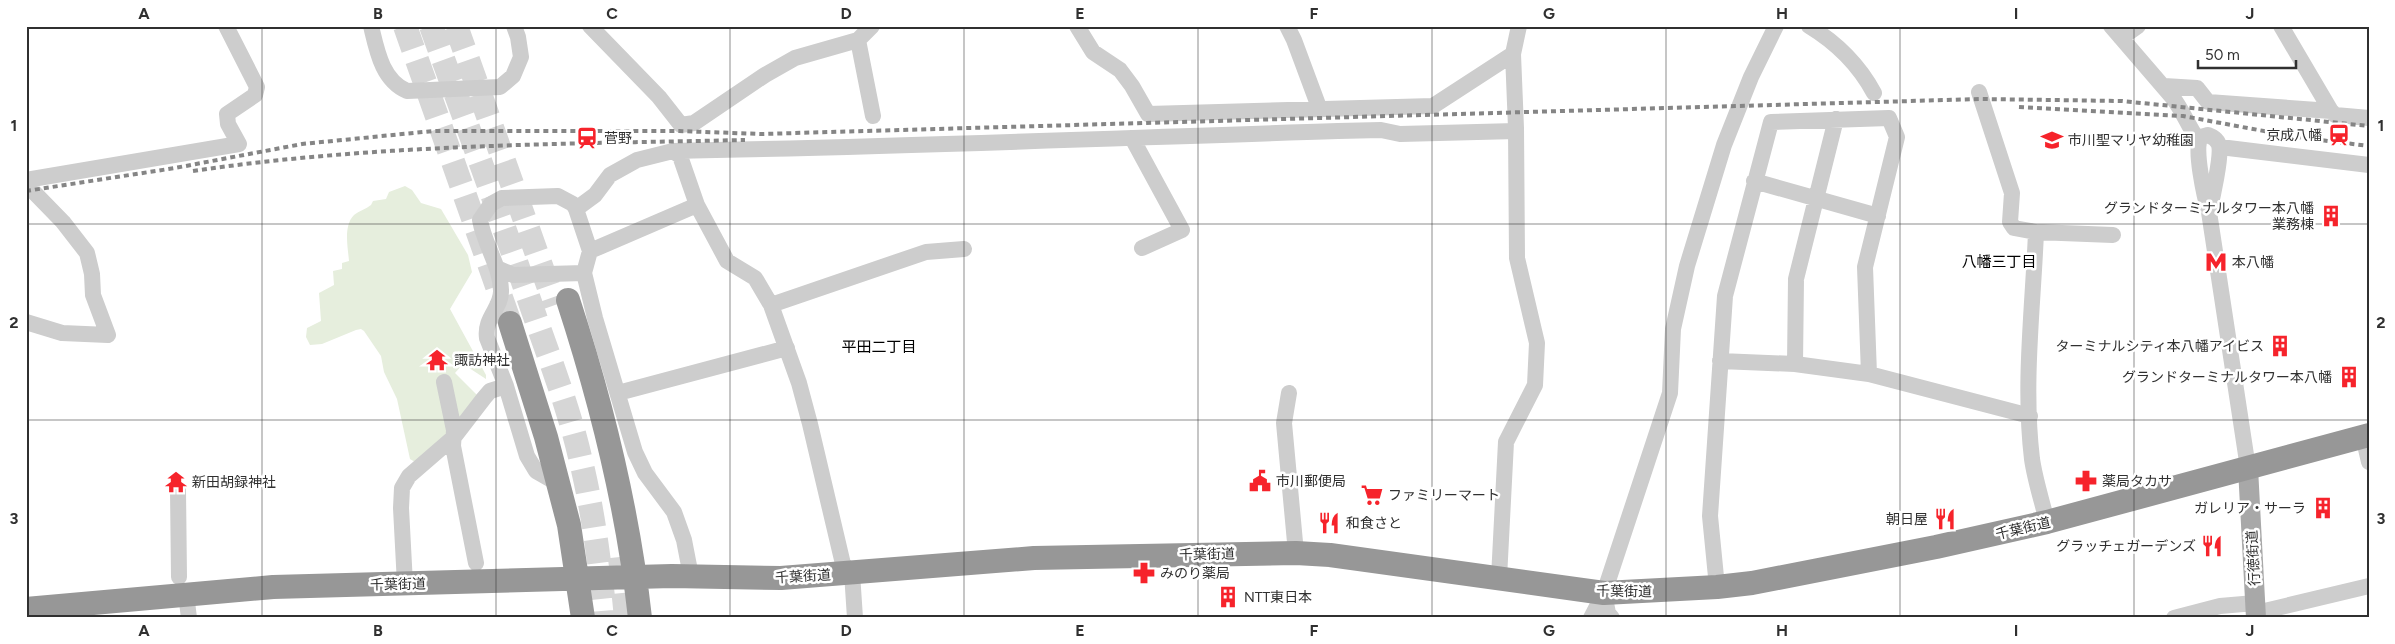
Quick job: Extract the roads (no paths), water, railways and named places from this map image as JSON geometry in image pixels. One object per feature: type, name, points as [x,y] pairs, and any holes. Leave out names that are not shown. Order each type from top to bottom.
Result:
[{"type":"highway","points":[[580,377],[562,302],[593,377],[615,465],[636,577],[640,618]]},
{"type":"highway","points":[[548,387],[517,320],[569,526],[583,618]]},
{"type":"highway","name":"千葉街道","points":[[26,609],[182,585],[274,587],[691,576],[781,578],[1034,558],[1296,553],[1330,555],[1604,593],[1717,587],[1917,551],[2047,522],[2248,468],[2368,448]]},
{"type":"main road","name":"行徳街道","points":[[2248,468],[2256,611]]},
{"type":"street","points":[[26,182],[239,144],[228,124],[227,114],[255,95],[257,87],[226,26]]},
{"type":"street","points":[[371,26],[377,51],[388,78],[395,86],[407,91],[500,87],[513,76],[521,57],[514,26]]},
{"type":"street","points":[[590,26],[659,97],[681,125]]},
{"type":"street","points":[[681,125],[694,123],[764,75],[795,58],[858,40],[872,26]]},
{"type":"street","points":[[1077,26],[1092,52],[1113,64],[1126,78],[1148,114],[1433,106],[1513,54]]},
{"type":"street","points":[[1287,26],[1320,110]]},
{"type":"street","points":[[1499,578],[1506,442],[1535,385],[1537,343],[1517,258],[1513,54],[1519,26]]},
{"type":"street","points":[[1809,26],[1851,58],[1862,72],[1874,93]]},
{"type":"street","points":[[2138,26],[2116,32],[2164,86],[2180,108],[2187,125],[2198,140]]},
{"type":"street","points":[[2281,26],[2331,111],[2335,115],[2369,118]]},
{"type":"street","points":[[1591,618],[1604,593],[1670,393],[1673,329],[1687,266],[1724,145],[1770,29]]},
{"type":"street","points":[[858,40],[873,116]]},
{"type":"street","points":[[2164,86],[2196,88],[2208,102],[2331,111]]},
{"type":"street","points":[[1979,92],[2012,192],[2010,222],[2014,228],[2036,232],[2113,235]]},
{"type":"street","points":[[1717,587],[1710,516],[1725,296],[1771,122],[1889,118],[1897,137],[1866,268],[1869,374]]},
{"type":"street","points":[[1795,364],[1796,279],[1818,199],[1836,119]]},
{"type":"street","points":[[681,125],[672,146],[673,151],[680,156],[697,205],[727,261],[755,278],[772,305],[810,424],[843,564],[852,573],[855,618]]},
{"type":"street","points":[[576,209],[595,194],[610,175],[637,160],[673,151],[967,145],[1047,140],[1381,130],[1400,134],[1516,131]]},
{"type":"street","points":[[2209,212],[2214,195],[2220,147],[2213,137],[2208,135],[2198,140],[2196,145],[2203,195],[2209,212],[2248,468]]},
{"type":"street","points":[[1132,138],[1182,230],[1142,248]]},
{"type":"street","points":[[2220,147],[2369,165]]},
{"type":"street","points":[[1754,181],[1878,216]]},
{"type":"street","points":[[26,182],[63,222],[87,254],[92,274],[93,295],[108,335],[62,333],[26,322]]},
{"type":"street","points":[[557,483],[536,471],[527,456],[506,386],[486,330],[489,317],[499,300],[501,292],[497,268],[480,220],[490,204],[502,198],[558,196],[573,204],[576,209],[590,251],[584,273],[598,332],[635,452],[645,473],[674,512],[684,540],[691,576]]},
{"type":"street","points":[[590,251],[697,205]]},
{"type":"street","points":[[2036,232],[2030,416],[2032,461],[2047,522]]},
{"type":"street","points":[[772,305],[926,252],[964,250]]},
{"type":"street","points":[[497,268],[513,274],[584,273]]},
{"type":"street","points":[[618,393],[787,348]]},
{"type":"street","points":[[1720,361],[1795,364],[1869,374],[2030,416]]},
{"type":"street","points":[[444,382],[476,563]]},
{"type":"street","points":[[405,584],[401,508],[402,488],[409,476],[454,437],[490,391],[506,386]]},
{"type":"street","points":[[1289,393],[1284,423],[1296,553]]},
{"type":"street","points":[[615,465],[635,452]]},
{"type":"street","points":[[178,490],[182,585],[189,618]]},
{"type":"street","points":[[2174,618],[2220,606],[2256,611],[2369,586]]},
{"type":"street","points":[[1604,593],[1608,613],[1612,618]]},
{"type":"tunnel","points":[[405,26],[510,323]]},
{"type":"tunnel","points":[[431,26],[507,235],[570,418],[585,477],[598,557],[605,618]]},
{"type":"tunnel","points":[[456,26],[555,305]]},
{"type":"tunnel","points":[[620,557],[626,618]]},
{"type":"railway","points":[[26,191],[175,168],[302,144],[433,131],[679,131],[761,134],[1981,99],[2122,101],[2369,126]]},
{"type":"railway","points":[[2019,107],[2183,116],[2296,137],[2369,146]]},
{"type":"railway","points":[[193,171],[262,162],[400,150],[538,144],[745,140]]},
{"type":"place","name":"京成八幡","points":[[2339,135]]},
{"type":"place","name":"菅野","points":[[587,138]]},
{"type":"place","name":"市川聖マリヤ幼稚園","points":[[2052,140]]},
{"type":"place","name":"グランドターミナルタワー本八幡 業務棟","points":[[2331,216]]},
{"type":"place","name":"本八幡","points":[[2216,262]]},
{"type":"place","name":"ターミナルシティ本八幡アイビス","points":[[2280,346]]},
{"type":"place","name":"諏訪神社","points":[[437,360]]},
{"type":"place","name":"グランドターミナルタワー本八幡","points":[[2349,377]]},
{"type":"place","name":"市川郵便局","points":[[1260,481]]},
{"type":"place","name":"薬局タカサ","points":[[2086,481]]},
{"type":"place","name":"新田胡録神社","points":[[176,482]]},
{"type":"place","name":"ファミリーマート","points":[[1372,495]]},
{"type":"place","name":"ガレリア・サーラ","points":[[2323,508]]},
{"type":"place","name":"朝日屋","points":[[1945,519]]},
{"type":"place","name":"和食さと","points":[[1329,523]]},
{"type":"place","name":"グラッチェガーデンズ","points":[[2212,546]]},
{"type":"place","name":"みのり薬局","points":[[1144,573]]},
{"type":"place","name":"NTT東日本","points":[[1228,597]]},
{"type":"district","name":"八幡三丁目","points":[[1999,262]]},
{"type":"district","name":"平田二丁目","points":[[879,347]]}]
